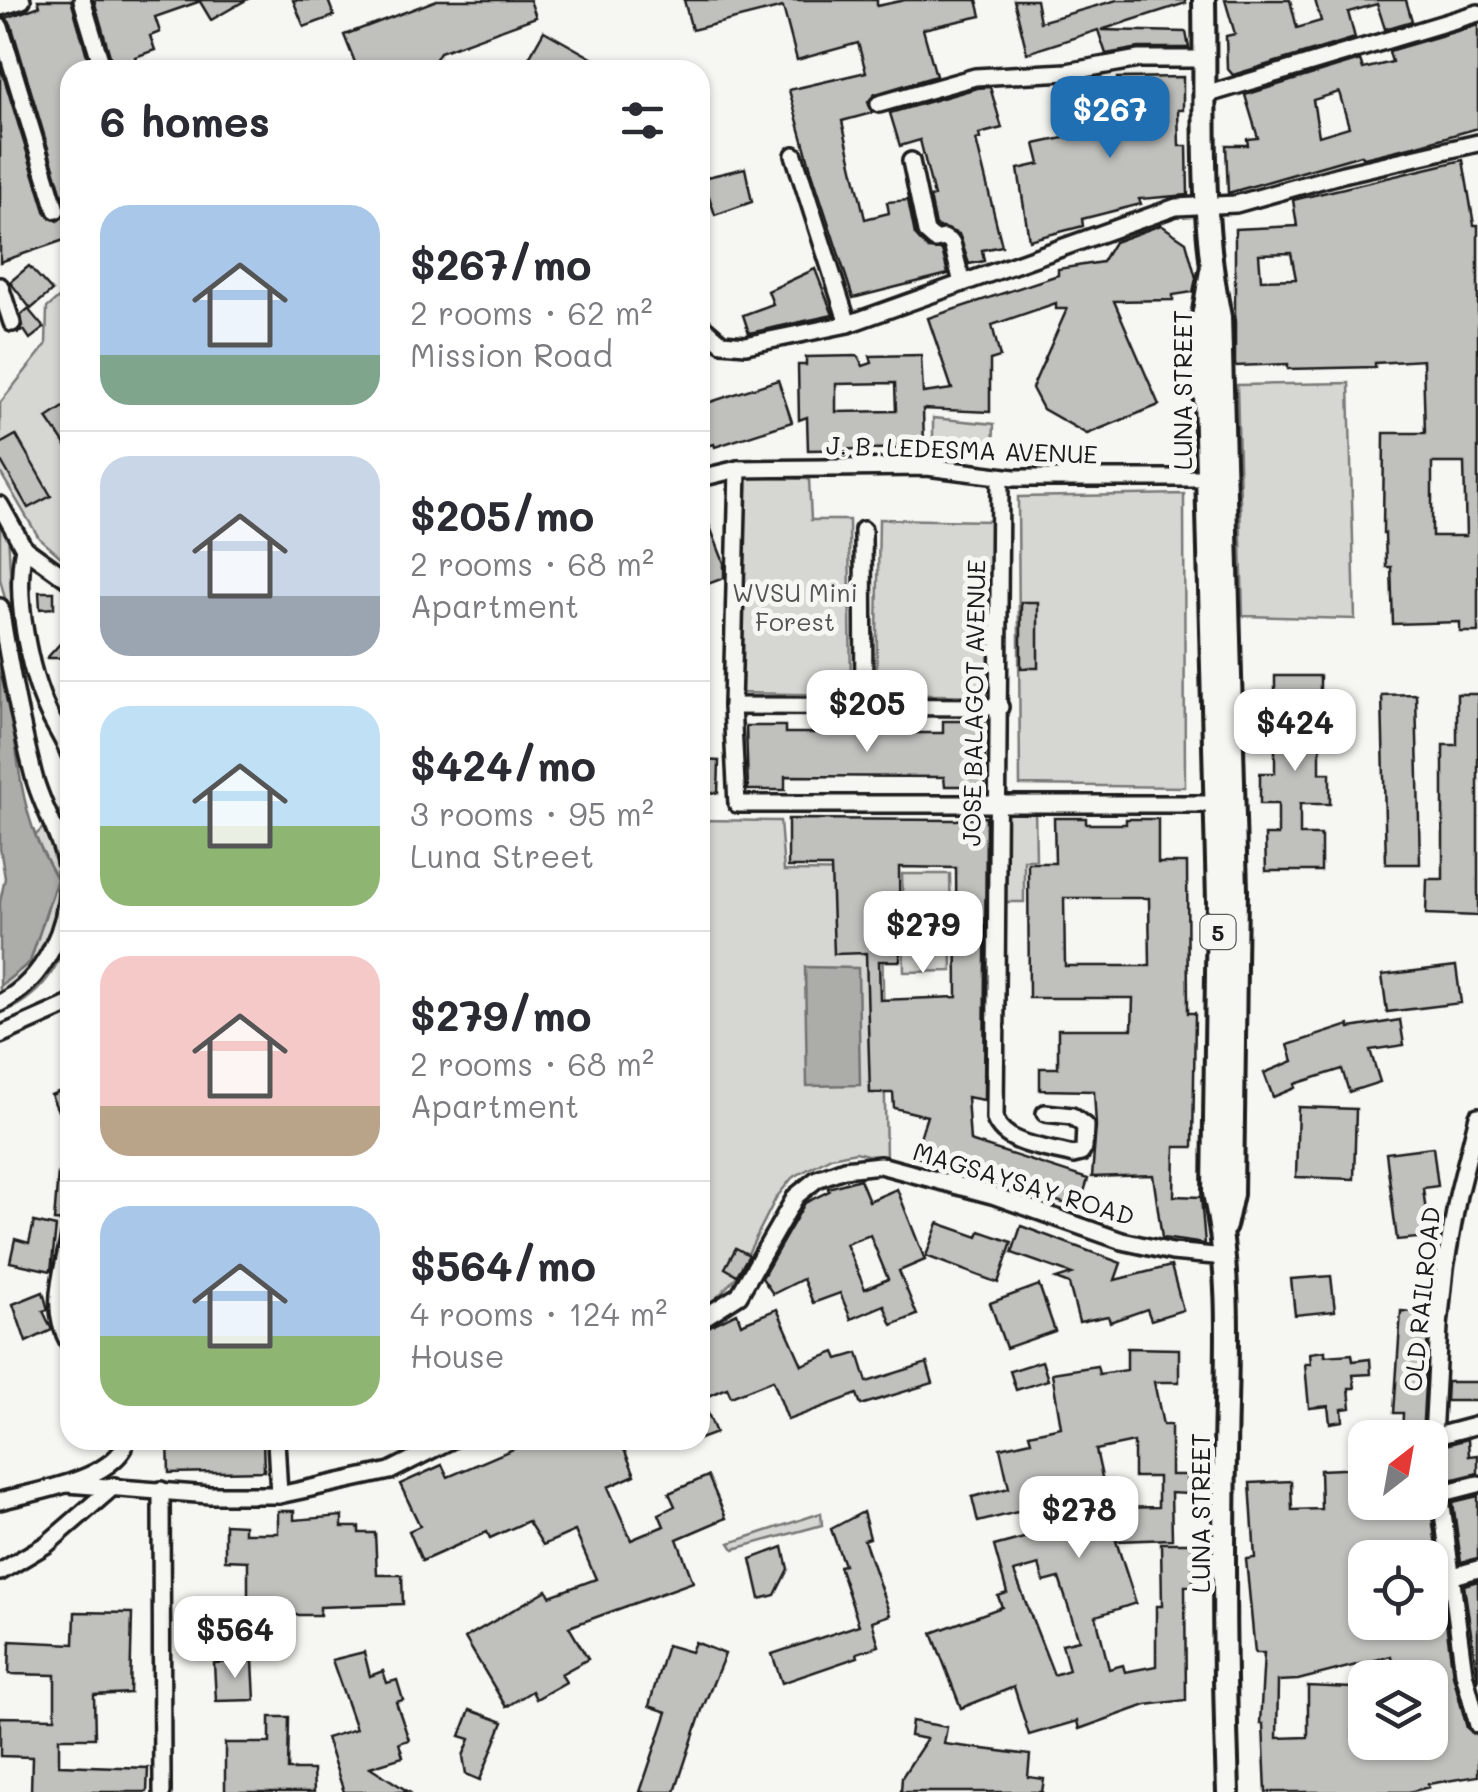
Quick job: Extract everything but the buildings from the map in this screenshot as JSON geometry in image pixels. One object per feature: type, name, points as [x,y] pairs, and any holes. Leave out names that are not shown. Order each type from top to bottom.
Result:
[{"type":"main road","name":"5","points":[[1204,0],[1205,206]]},
{"type":"main road","name":"LUNA STREET","points":[[1205,206],[1210,271],[1203,317],[1215,478],[1232,1194],[1224,1234],[1224,1685],[1228,1792]]},
{"type":"street","points":[[0,6],[22,0]]},
{"type":"street","points":[[82,0],[100,60]]},
{"type":"street","points":[[1205,95],[1478,13]]},
{"type":"street","points":[[0,27],[56,210]]},
{"type":"street","points":[[879,104],[975,77],[1066,72],[1139,59],[1205,59]]},
{"type":"street","points":[[710,333],[722,343],[746,345],[848,324],[1176,207],[1236,204],[1342,174],[1478,144]]},
{"type":"street","points":[[794,155],[848,324]]},
{"type":"street","points":[[911,161],[926,232],[935,240],[944,238],[952,243],[962,283]]},
{"type":"street","points":[[0,286],[12,322]]},
{"type":"street","name":"J. B. LEDESMA AVENUE","points":[[710,476],[738,469],[928,467],[1000,477],[1215,478]]},
{"type":"street","points":[[738,469],[732,706],[738,804],[1225,804]]},
{"type":"street","name":"JOSE BALAGOT AVENUE","points":[[1000,477],[995,1119],[999,1130],[1009,1138],[1080,1154],[1085,1126],[1072,1116],[1045,1112]]},
{"type":"street","points":[[0,504],[24,548],[60,574]]},
{"type":"street","points":[[863,530],[864,706]]},
{"type":"street","points":[[24,548],[18,573],[32,663],[60,735]]},
{"type":"street","points":[[0,607],[34,778],[60,849]]},
{"type":"street","points":[[732,706],[1000,707]]},
{"type":"street","points":[[0,1003],[16,995],[50,957],[60,924]]},
{"type":"street","points":[[0,1035],[60,1008]]},
{"type":"street","name":"OLD RAILROAD","points":[[1435,1420],[1438,1326],[1445,1268],[1478,1116]]},
{"type":"street","name":"MAGSAYSAY ROAD","points":[[710,1314],[739,1295],[796,1196],[817,1179],[844,1170],[880,1166],[992,1195],[1122,1241],[1172,1252],[1224,1257]]},
{"type":"street","points":[[60,1294],[60,1326]]},
{"type":"street","points":[[1448,1434],[1478,1426]]},
{"type":"street","points":[[0,1501],[67,1484],[113,1463],[123,1450]]},
{"type":"street","points":[[277,1450],[279,1495]]},
{"type":"street","points":[[67,1484],[279,1495],[390,1471],[431,1450]]},
{"type":"street","points":[[1448,1492],[1478,1484]]},
{"type":"street","points":[[0,1572],[47,1544],[114,1486]]},
{"type":"street","points":[[160,1490],[162,1792]]},
{"type":"street","name":"OLD RAILROAD","points":[[1442,1520],[1478,1725]]},
{"type":"street","points":[[1450,1576],[1478,1569]]},
{"type":"green space","points":[[60,297],[60,556],[39,538],[0,472],[0,403],[46,345],[47,308]]},
{"type":"green space","points":[[1349,383],[1355,619],[1243,616],[1237,385]]},
{"type":"green space","points":[[933,418],[994,424],[993,453],[933,446]]},
{"type":"green space","name":"WVSU Mini Forest","points":[[744,477],[809,479],[811,520],[849,520],[851,695],[738,693]]},
{"type":"green space","points":[[1184,494],[1185,787],[1020,785],[1018,497]]},
{"type":"green space","points":[[0,513],[8,531],[13,629],[0,579]]},
{"type":"green space","points":[[879,519],[991,521],[991,696],[876,694]]},
{"type":"green space","points":[[1001,809],[1035,809],[1036,860],[1024,860],[1024,902],[1002,902]]},
{"type":"green space","points":[[59,811],[60,956],[48,978],[28,998],[0,1014],[0,986],[30,962],[57,880],[35,836]]},
{"type":"green space","points":[[710,820],[780,821],[784,871],[881,872],[886,1160],[856,1152],[831,1157],[792,1178],[776,1198],[736,1277],[710,1305]]},
{"type":"green space","points":[[902,874],[950,874],[952,971],[904,972]]},
{"type":"green space","points":[[821,1513],[822,1525],[734,1549],[730,1543]]},
{"type":"shaded area","points":[[0,650],[29,815],[57,879],[30,962],[0,986],[0,902],[5,878],[0,848]]},
{"type":"shaded area","points":[[805,967],[858,968],[860,1085],[807,1086]]}]
